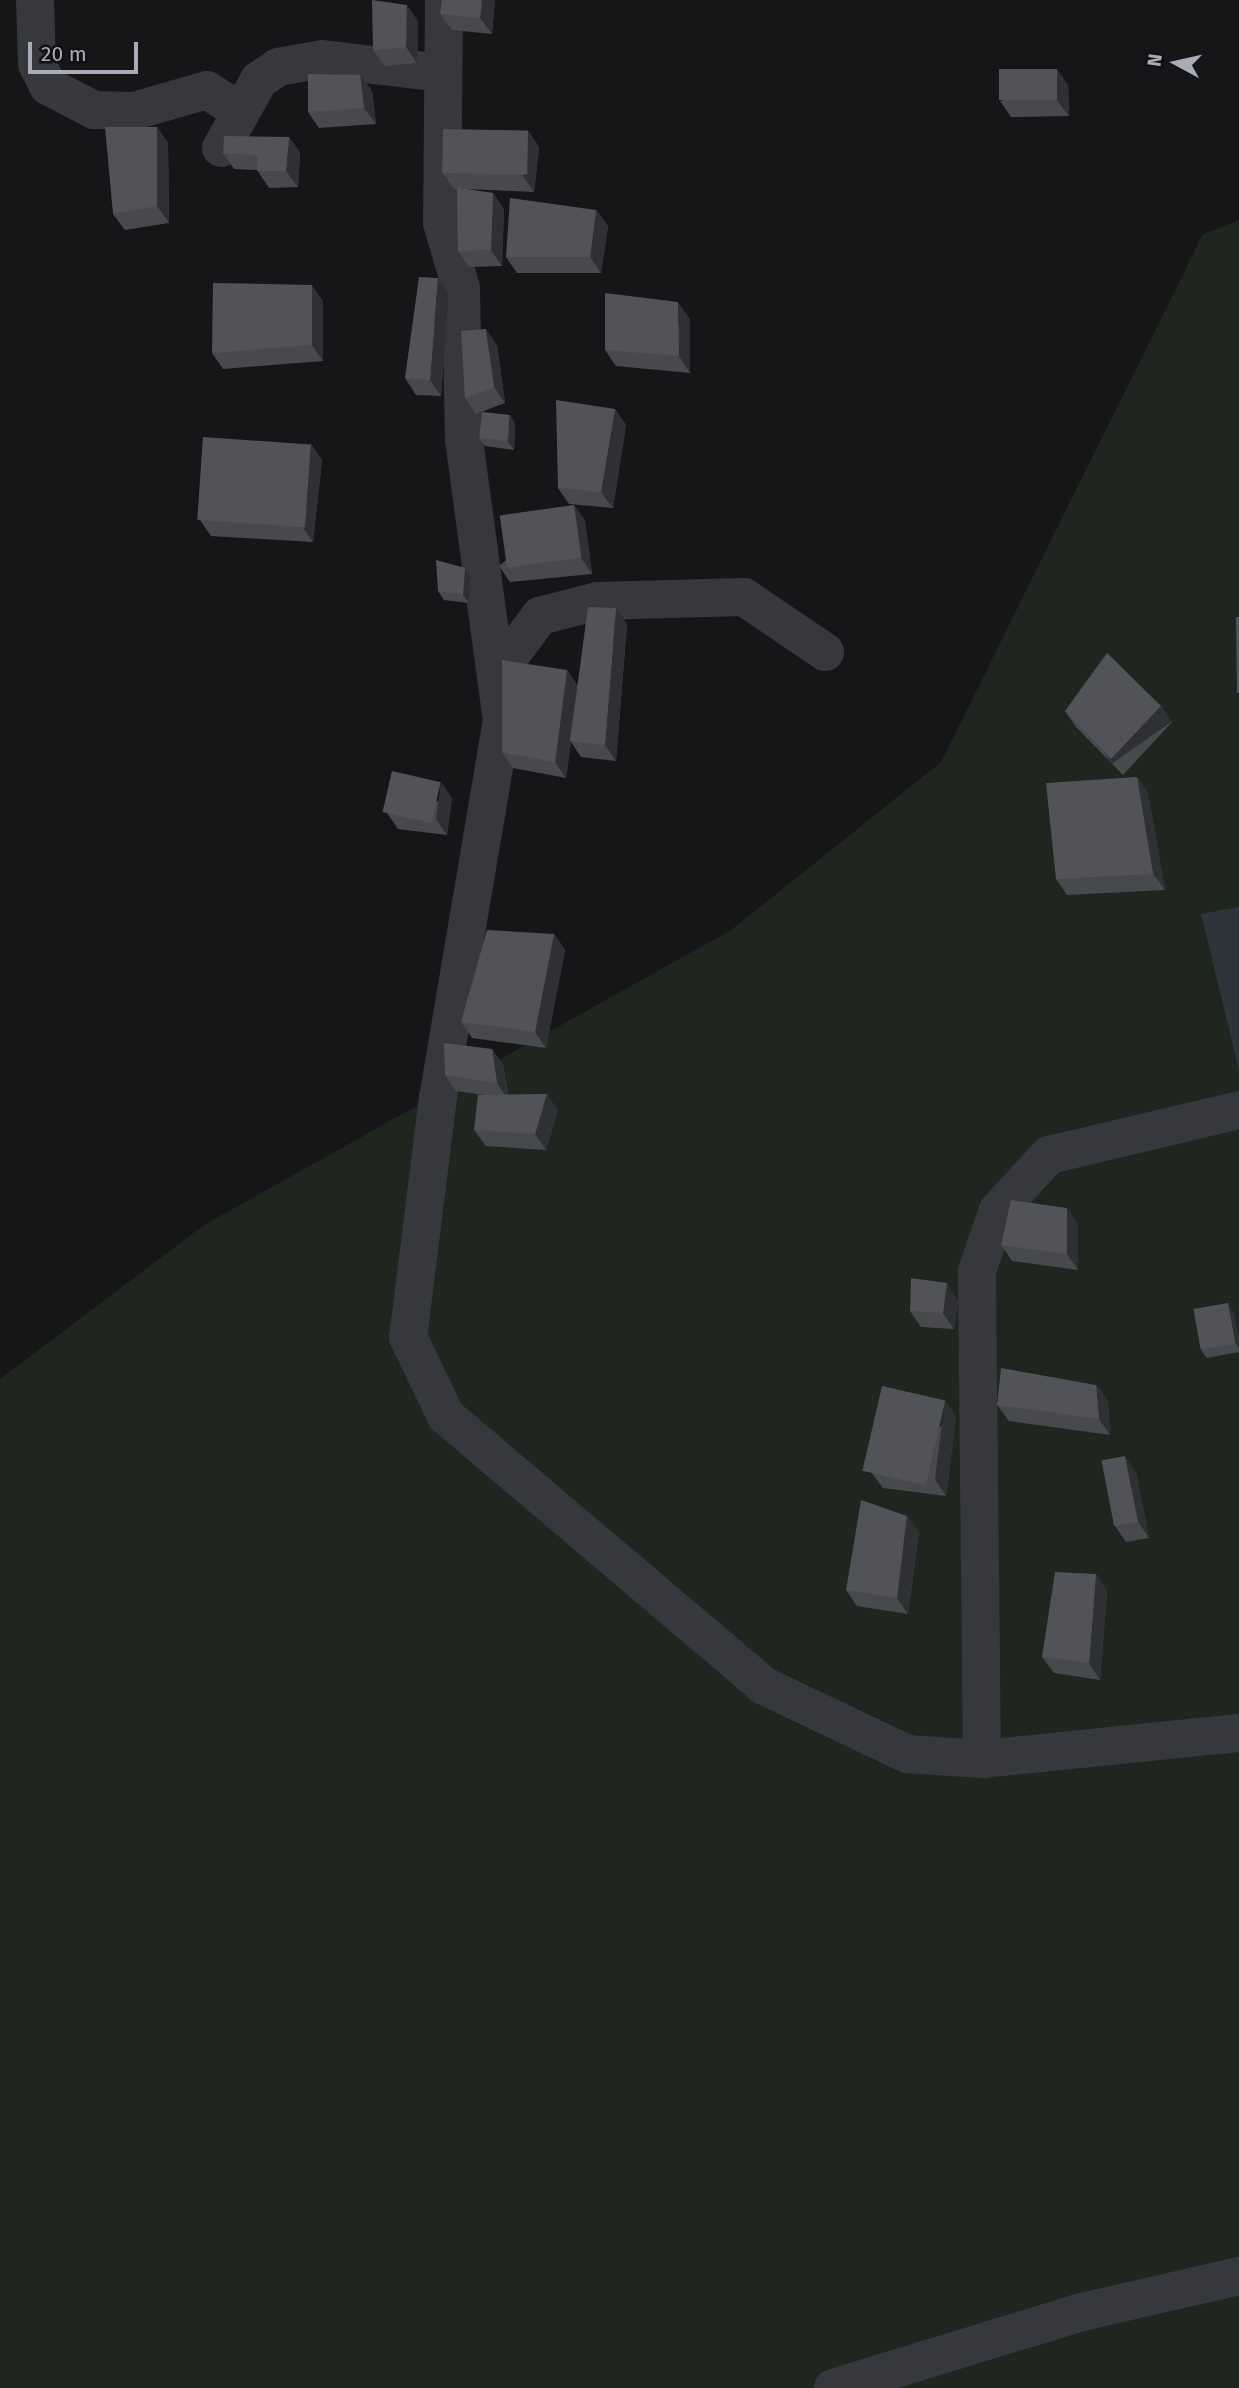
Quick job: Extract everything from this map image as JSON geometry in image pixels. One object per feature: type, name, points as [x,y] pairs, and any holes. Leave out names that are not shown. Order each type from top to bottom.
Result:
[{"type":"street","points":[[35,0],[37,64],[48,86],[94,110],[134,111],[207,90],[241,112]]},
{"type":"street","points":[[444,0],[442,223],[461,288],[464,440],[502,720],[438,1097],[408,1337],[446,1416],[764,1686],[907,1754],[982,1759],[1239,1733]]},
{"type":"street","points":[[221,148],[259,80],[296,61],[322,59],[443,72]]},
{"type":"street","points":[[496,675],[540,616],[597,601],[744,597],[825,652]]},
{"type":"street","points":[[982,1759],[977,1271],[998,1210],[1049,1155],[1239,1110]]},
{"type":"street","points":[[833,2388],[1082,2312],[1239,2276]]},
{"type":"shaded area","points":[[1239,220],[1239,2388],[0,2388],[0,1379],[204,1225],[731,930],[941,762],[1203,234]]},
{"type":"shaded area","points":[[1239,907],[1239,1070],[1201,914]]},
{"type":"building","points":[[372,0],[407,5],[406,47],[373,50]]},
{"type":"building","points":[[442,0],[482,0],[480,18],[440,14]]},
{"type":"building","points":[[999,69],[1057,69],[1057,100],[999,100]]},
{"type":"building","points":[[308,74],[360,75],[364,108],[308,112]]},
{"type":"building","points":[[105,127],[157,127],[157,206],[113,214]]},
{"type":"building","points":[[443,129],[528,130],[527,174],[442,173]]},
{"type":"building","points":[[224,136],[289,137],[286,171],[257,171],[258,155],[223,153]]},
{"type":"building","points":[[457,188],[493,193],[491,250],[458,251]]},
{"type":"building","points":[[510,198],[596,210],[590,257],[506,257]]},
{"type":"building","points":[[419,277],[438,278],[430,380],[405,378]]},
{"type":"building","points":[[213,283],[312,285],[312,345],[212,353]]},
{"type":"building","points":[[605,293],[678,302],[679,356],[605,350]]},
{"type":"building","points":[[486,329],[494,387],[465,398],[461,331]]},
{"type":"building","points":[[556,400],[615,409],[601,492],[558,488]]},
{"type":"building","points":[[482,412],[510,415],[507,441],[479,438]]},
{"type":"building","points":[[203,437],[311,445],[305,527],[197,520]]},
{"type":"building","points":[[574,505],[581,557],[507,568],[500,515]]},
{"type":"building","points":[[436,560],[465,568],[463,595],[438,591]]},
{"type":"building","points":[[588,607],[616,608],[605,745],[570,741]]},
{"type":"building","points":[[1236,617],[1239,617],[1239,693],[1237,693]]},
{"type":"building","points":[[1107,653],[1161,706],[1111,759],[1065,711]]},
{"type":"building","points":[[502,660],[567,670],[555,762],[502,752]]},
{"type":"building","points":[[392,771],[441,782],[431,823],[383,812]]},
{"type":"building","points":[[1137,777],[1153,874],[1056,879],[1046,783]]},
{"type":"building","points":[[487,930],[554,934],[535,1032],[461,1022]]},
{"type":"building","points":[[444,1043],[492,1049],[497,1083],[445,1075]]},
{"type":"building","points":[[547,1094],[535,1134],[474,1130],[478,1095]]},
{"type":"building","points":[[1011,1200],[1067,1208],[1067,1254],[1001,1245]]},
{"type":"building","points":[[911,1278],[947,1283],[943,1313],[910,1311]]},
{"type":"building","points":[[1228,1303],[1235,1343],[1201,1349],[1194,1309]]},
{"type":"building","points":[[1001,1368],[1096,1385],[1099,1419],[997,1405]]},
{"type":"building","points":[[882,1386],[945,1401],[926,1485],[862,1471]]},
{"type":"building","points":[[1125,1456],[1138,1522],[1114,1526],[1101,1461]]},
{"type":"building","points":[[861,1500],[907,1516],[897,1598],[846,1590]]},
{"type":"building","points":[[1055,1572],[1096,1574],[1089,1663],[1042,1657]]}]
